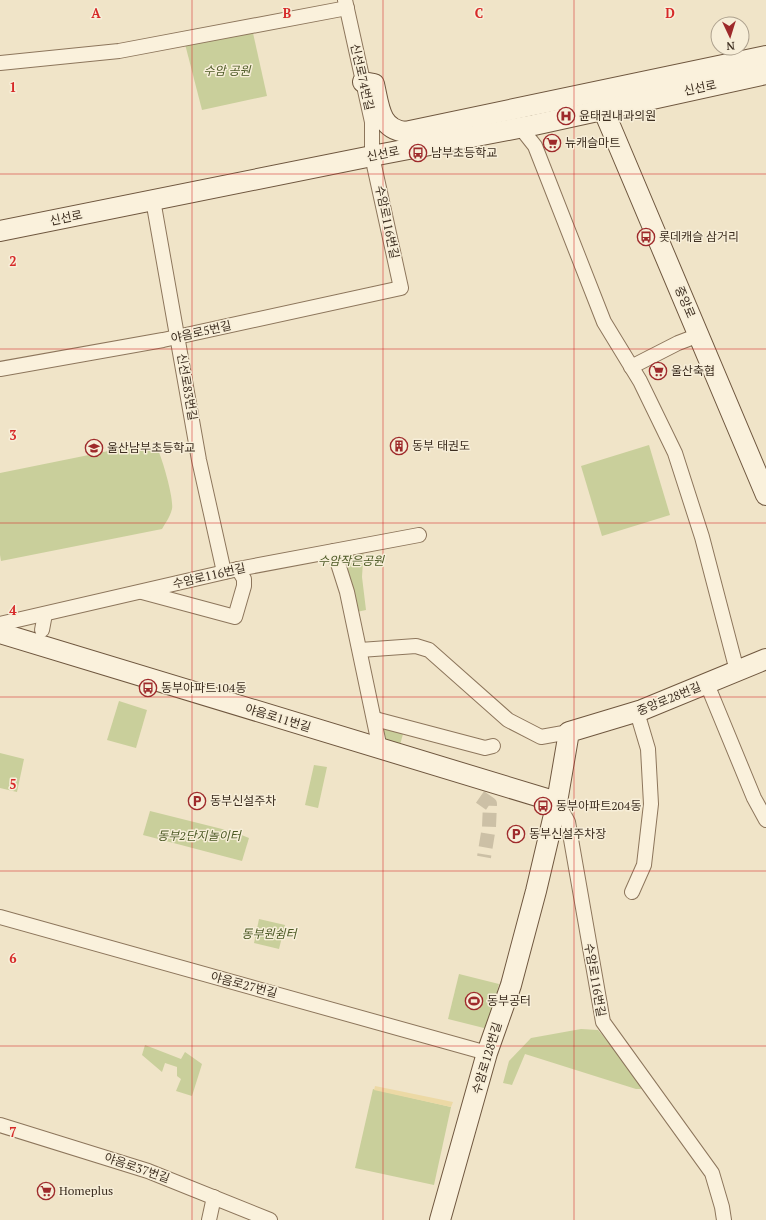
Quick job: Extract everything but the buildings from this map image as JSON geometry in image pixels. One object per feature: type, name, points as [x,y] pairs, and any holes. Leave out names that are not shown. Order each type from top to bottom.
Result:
[{"type":"street","points":[[0,63],[119,51],[346,4]]},
{"type":"street","name":"신선로74번길","points":[[346,4],[372,122],[372,156]]},
{"type":"street","name":"신선로","points":[[0,231],[520,127],[599,101],[766,56]]},
{"type":"street","name":"신선로","points":[[363,82],[374,84],[381,116],[388,126],[396,131],[405,132],[766,74]]},
{"type":"street","name":"중앙로","points":[[599,101],[699,335],[758,452],[766,495]]},
{"type":"street","points":[[520,127],[534,146],[604,322],[640,381],[675,453],[702,537],[737,671]]},
{"type":"street","points":[[372,156],[411,131]]},
{"type":"street","name":"수암로116번길","points":[[372,156],[401,288]]},
{"type":"street","name":"신선로83번길","points":[[153,200],[208,503],[224,572]]},
{"type":"street","name":"야음로5번길","points":[[0,369],[178,337],[401,288]]},
{"type":"street","points":[[631,367],[678,343],[699,335]]},
{"type":"street","name":"수암로116번길","points":[[0,624],[238,569],[420,535]]},
{"type":"street","points":[[334,551],[347,592],[375,719],[380,749]]},
{"type":"street","points":[[140,592],[235,617],[244,586],[244,579],[238,569]]},
{"type":"street","points":[[167,599],[171,584]]},
{"type":"street","points":[[42,630],[45,614]]},
{"type":"street","name":"야음로11번길","points":[[0,633],[557,802]]},
{"type":"street","points":[[360,650],[416,646],[429,650],[508,720],[541,737],[569,732],[557,802]]},
{"type":"street","name":"중앙로28번길","points":[[569,732],[637,712],[766,659]]},
{"type":"street","points":[[706,684],[754,798],[766,820]]},
{"type":"street","points":[[632,892],[644,865],[652,804],[648,749],[637,712]]},
{"type":"street","points":[[375,719],[485,748],[493,746]]},
{"type":"street","name":"수암로116번길","points":[[557,802],[568,822],[603,1022],[712,1173],[722,1207],[724,1220]]},
{"type":"street","name":"수암로128번길","points":[[440,1220],[488,1053],[513,978],[536,891],[557,802]]},
{"type":"street","name":"야음로27번길","points":[[0,917],[488,1053]]},
{"type":"street","name":"야음로37번길","points":[[0,1125],[148,1171],[270,1220]]},
{"type":"street","points":[[209,1220],[214,1197]]},
{"type":"green space","name":"수암 공원","points":[[253,33],[267,96],[202,110],[185,44]]},
{"type":"green space","points":[[143,444],[158,450],[170,489],[172,509],[162,529],[1,561],[0,473]]},
{"type":"green space","points":[[649,445],[670,515],[602,536],[581,466]]},
{"type":"green space","name":"수암작은공원","points":[[364,545],[362,577],[366,610],[352,613],[334,551]]},
{"type":"green space","points":[[119,701],[147,710],[136,748],[107,740]]},
{"type":"green space","points":[[375,722],[404,730],[399,749],[380,749]]},
{"type":"green space","points":[[0,753],[24,759],[17,792],[0,788]]},
{"type":"green space","points":[[314,765],[327,767],[318,808],[305,805]]},
{"type":"green space","name":"동부2단지놀이터","points":[[150,811],[234,832],[249,838],[242,861],[143,835]]},
{"type":"green space","name":"동부원쉼터","points":[[259,919],[285,925],[279,949],[254,943]]},
{"type":"green space","name":"동부공터","points":[[459,974],[499,984],[488,1029],[448,1019]]},
{"type":"green space","points":[[581,1029],[598,1030],[639,1079],[641,1089],[636,1089],[525,1054],[512,1085],[503,1083],[509,1061],[531,1038]]},
{"type":"green space","points":[[145,1045],[181,1059],[185,1052],[202,1064],[192,1096],[176,1091],[181,1079],[177,1076],[177,1067],[165,1063],[162,1072],[142,1055]]},
{"type":"green space","points":[[373,1089],[451,1107],[434,1185],[355,1168]]},
{"type":"sand","points":[[375,1086],[453,1102],[451,1107],[374,1090]]},
{"type":"tunnel","points":[[480,797],[490,804],[489,827],[484,857]]},
{"type":"place","name":"윤태권내과의원","points":[[566,116]]},
{"type":"place","name":"뉴캐슬마트","points":[[552,143]]},
{"type":"place","name":"남부초등학교","points":[[418,153]]},
{"type":"place","name":"롯데캐슬 삼거리","points":[[646,237]]},
{"type":"place","name":"울산축협","points":[[658,371]]},
{"type":"place","name":"동부 태권도","points":[[399,446]]},
{"type":"place","name":"울산남부초등학교","points":[[94,448]]},
{"type":"place","name":"동부아파트104동","points":[[148,688]]},
{"type":"place","name":"동부신설주차","points":[[197,801]]},
{"type":"place","name":"동부아파트204동","points":[[543,806]]},
{"type":"place","name":"동부신설주차장","points":[[516,834]]},
{"type":"place","name":"동부공터","points":[[474,1001]]},
{"type":"place","name":"Homeplus","points":[[46,1191]]}]
